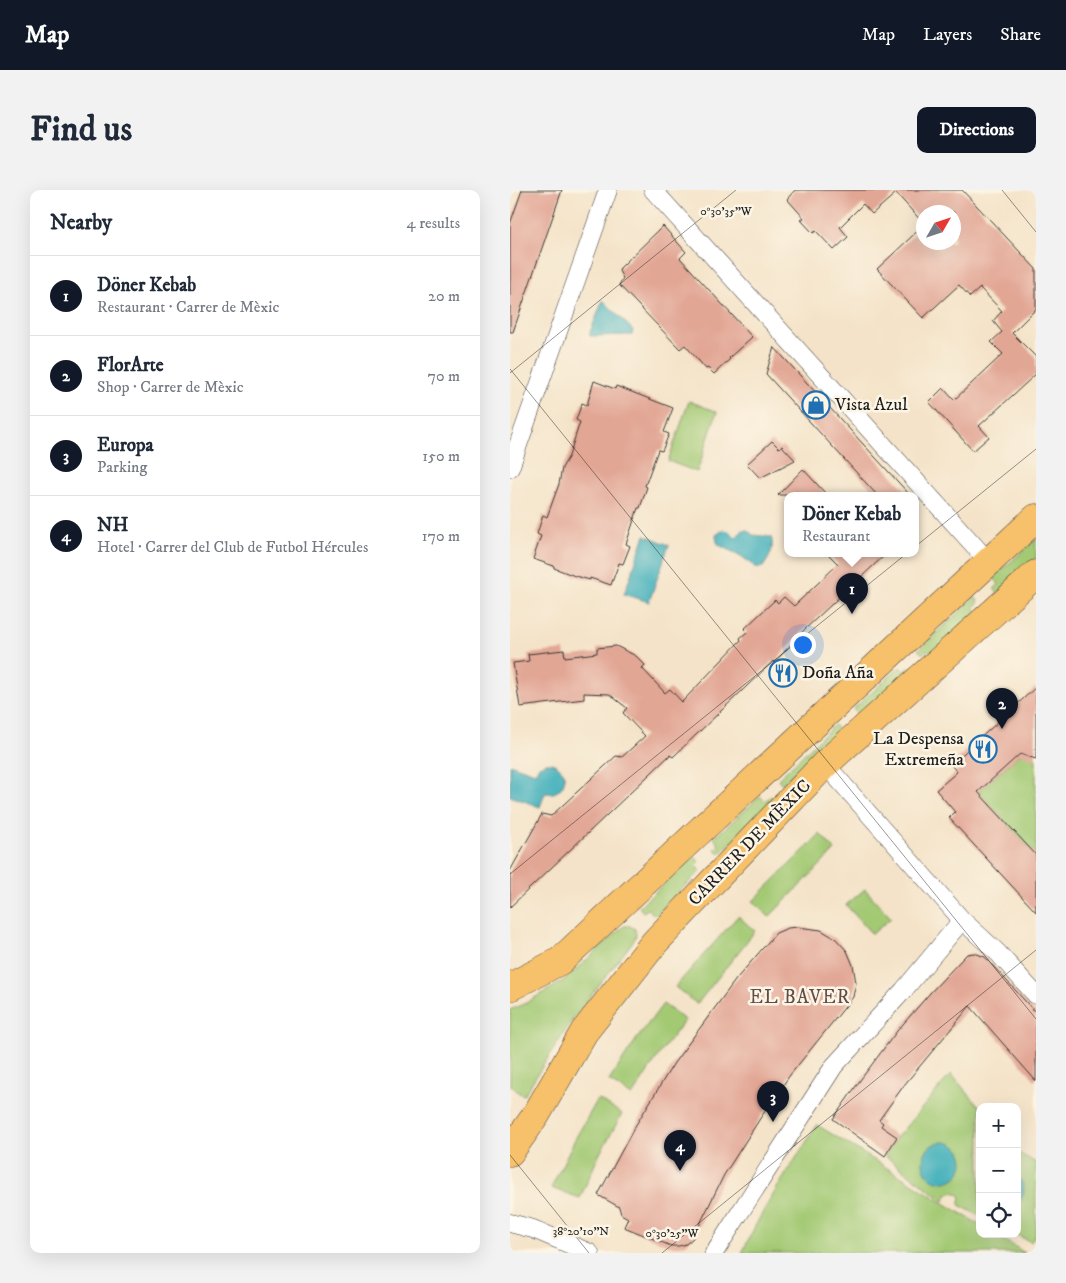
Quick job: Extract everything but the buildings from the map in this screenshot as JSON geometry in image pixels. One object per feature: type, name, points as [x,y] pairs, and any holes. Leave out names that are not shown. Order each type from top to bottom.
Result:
[{"type":"main road","points":[[510,987],[560,961],[1036,518]]},
{"type":"main road","name":"CARRER DE MÈXIC","points":[[510,1152],[536,1115],[584,1032],[654,942],[825,764],[1036,574]]},
{"type":"street","points":[[510,468],[514,442],[608,190]]},
{"type":"street","points":[[653,190],[988,562]]},
{"type":"street","points":[[825,764],[962,920],[998,953],[1036,995]]},
{"type":"street","points":[[714,1253],[834,1066],[903,992],[962,920]]},
{"type":"street","points":[[510,1223],[533,1229],[590,1253]]},
{"type":"green space","points":[[689,401],[717,412],[697,472],[668,461]]},
{"type":"green space","points":[[1036,539],[1036,558],[998,593],[994,589],[999,584],[993,578]]},
{"type":"green space","points":[[975,597],[979,602],[974,607],[978,612],[933,656],[927,650],[922,654],[918,650]]},
{"type":"green space","points":[[900,667],[904,672],[910,667],[914,671],[854,720],[858,715],[853,709]]},
{"type":"green space","points":[[834,725],[840,731],[834,735],[839,740],[800,777],[796,772],[782,784],[778,779]]},
{"type":"green space","points":[[1030,745],[1031,757],[1036,759],[1036,855],[978,792]]},
{"type":"green space","points":[[760,796],[765,801],[771,796],[775,801],[719,854],[715,849],[719,845],[714,838]]},
{"type":"green space","points":[[820,834],[835,850],[769,917],[753,901]]},
{"type":"green space","points":[[694,856],[700,862],[696,866],[700,871],[655,916],[648,909],[643,912],[639,907]]},
{"type":"green space","points":[[865,889],[891,918],[872,934],[846,905]]},
{"type":"green space","points":[[738,916],[755,931],[697,1004],[675,987]]},
{"type":"green space","points":[[624,926],[630,926],[635,929],[636,935],[634,940],[573,1019],[524,1095],[519,1093],[510,1084],[510,1010],[526,1003],[563,981]]},
{"type":"green space","points":[[663,1004],[685,1020],[658,1056],[632,1096],[609,1081]]},
{"type":"green space","points":[[951,1074],[976,1103],[976,1214],[959,1205],[961,1198],[959,1194],[953,1192],[947,1195],[944,1201],[885,1156],[897,1137]]},
{"type":"green space","points":[[598,1099],[622,1114],[599,1155],[580,1198],[551,1188],[574,1141]]},
{"type":"green space","points":[[817,1125],[976,1223],[976,1238],[1001,1238],[1025,1253],[742,1253],[768,1204]]},
{"type":"green space","points":[[1021,1154],[1036,1163],[1036,1234],[1031,1242],[1021,1237]]},
{"type":"water","points":[[603,300],[633,330],[632,335],[590,336]]},
{"type":"water","points":[[723,530],[729,531],[735,538],[743,530],[747,530],[753,535],[771,537],[772,549],[763,567],[757,568],[741,556],[719,545],[716,535]]},
{"type":"water","points":[[645,535],[669,545],[649,602],[624,594]]},
{"type":"water","points":[[546,763],[556,765],[564,773],[563,785],[558,791],[545,793],[540,807],[510,796],[510,764],[535,773],[539,766]]},
{"type":"water","points":[[947,1142],[954,1145],[960,1151],[963,1162],[962,1170],[954,1179],[947,1182],[939,1182],[932,1179],[924,1170],[923,1158],[926,1151],[935,1143]]},
{"type":"water","points":[[1021,1181],[1024,1190],[1021,1199]]},
{"type":"place","name":"Vista Azul","points":[[816,405]]},
{"type":"place","name":"Döner Kebab","points":[[852,614]]},
{"type":"place","name":"Doña Aña","points":[[783,673]]},
{"type":"place","name":"FlorArte","points":[[1002,729]]},
{"type":"place","name":"La Despensa Extremeña","points":[[983,749]]},
{"type":"place","name":"Europa","points":[[773,1122]]},
{"type":"place","name":"NH","points":[[680,1171]]},
{"type":"district","name":"EL BAVER","points":[[800,997]]}]
